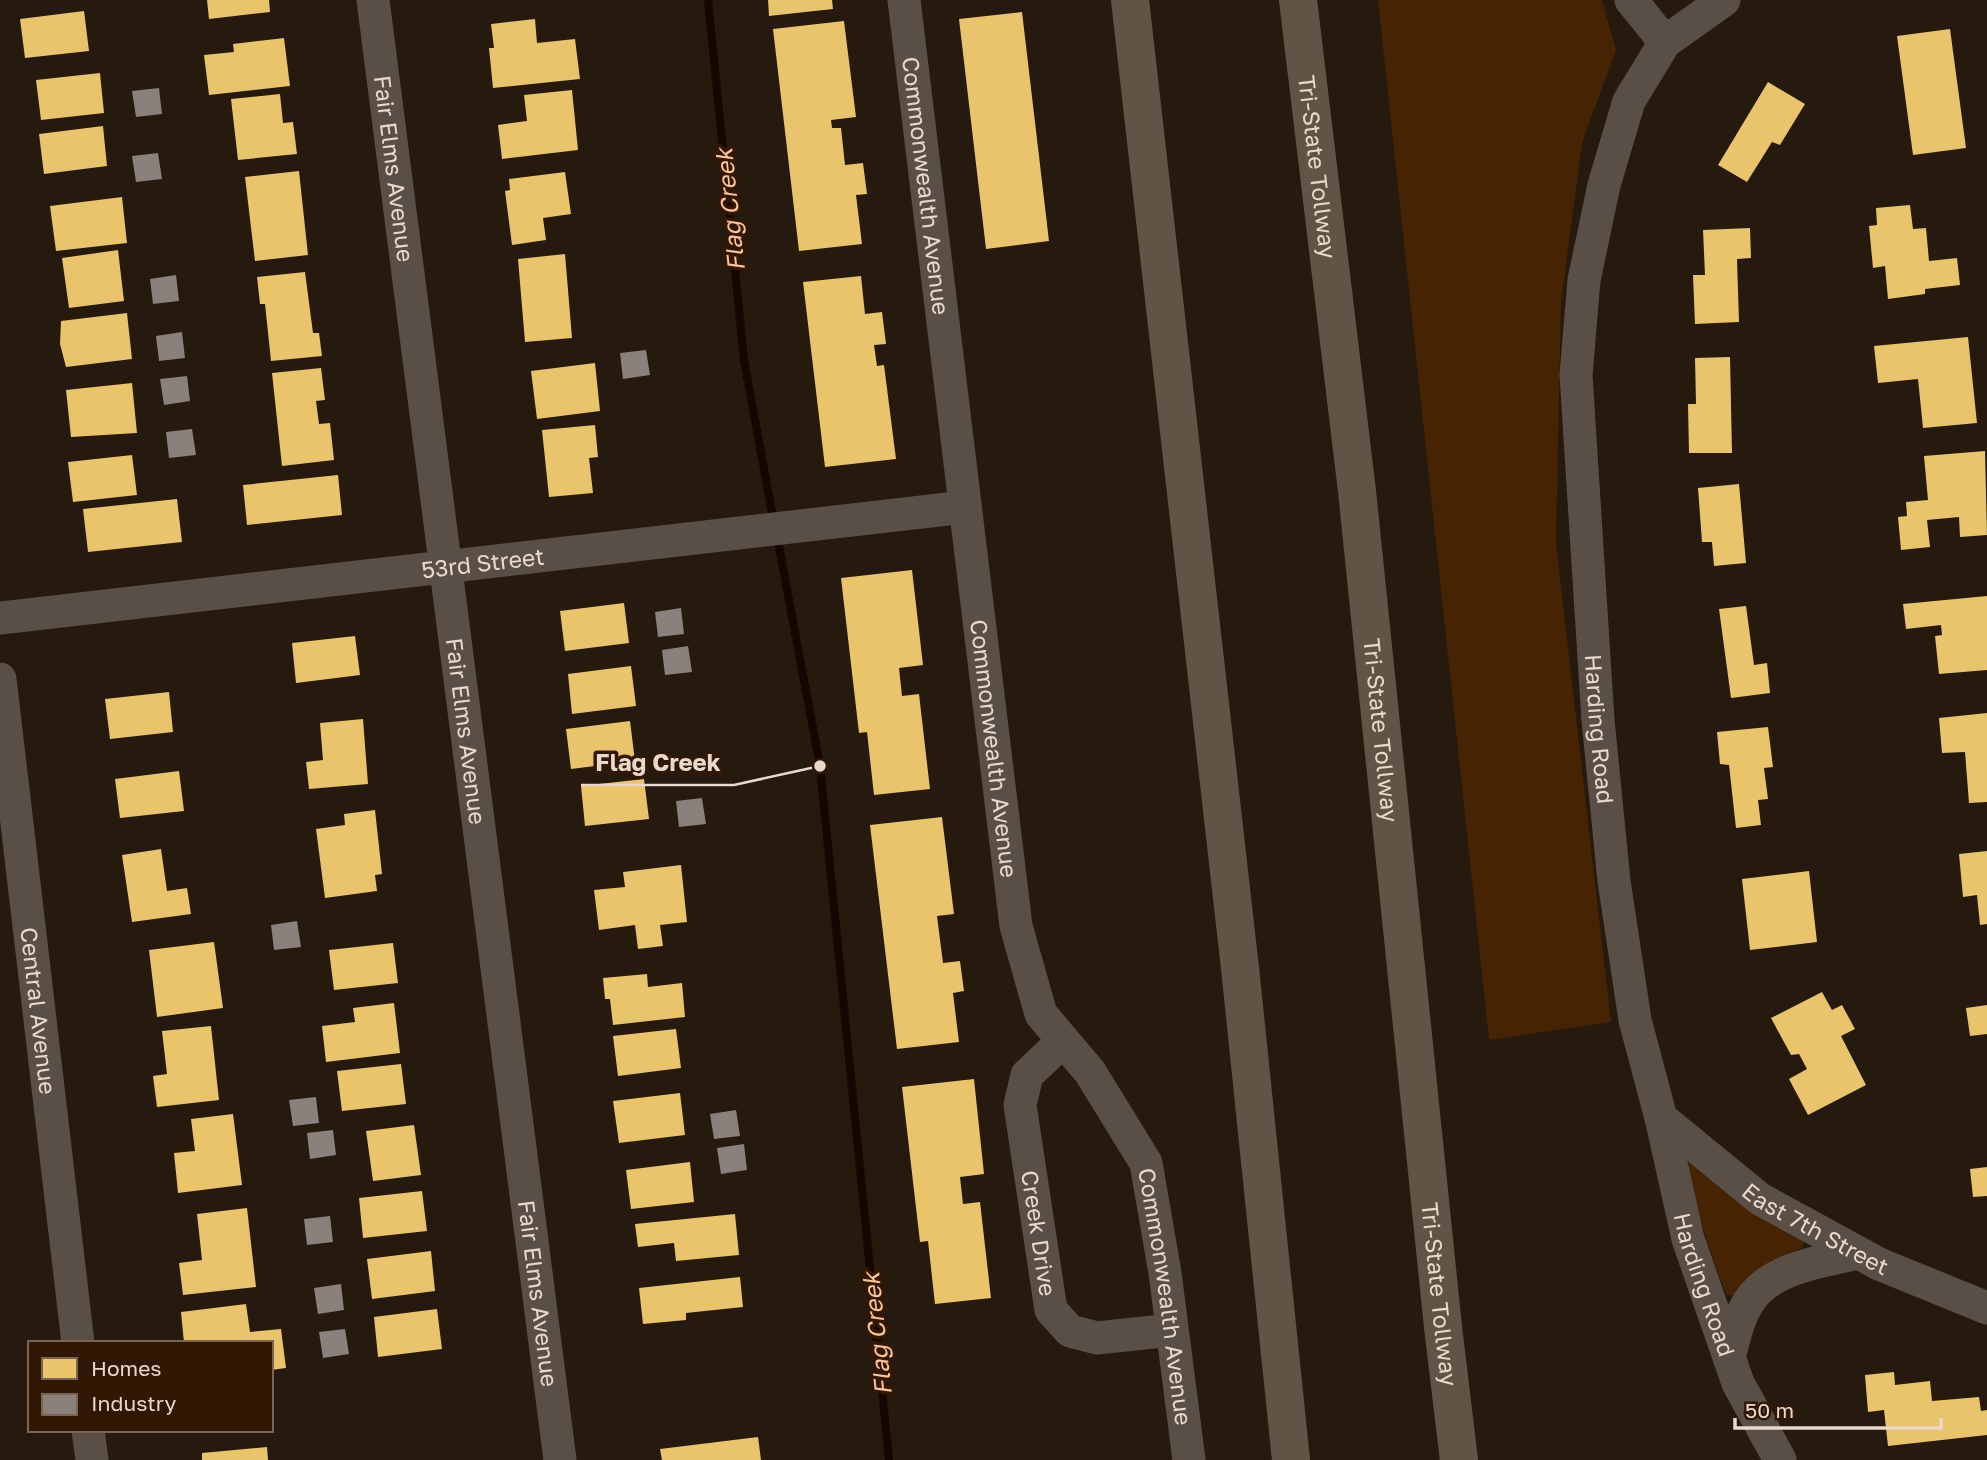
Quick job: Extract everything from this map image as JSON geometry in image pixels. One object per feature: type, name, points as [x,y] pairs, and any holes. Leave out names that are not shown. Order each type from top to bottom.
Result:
[{"type":"highway","points":[[1130,0],[1240,968],[1291,1460]]},
{"type":"highway","name":"Tri-State Tollway","points":[[1298,0],[1357,491],[1459,1460]]},
{"type":"street","name":"Fair Elms Avenue","points":[[373,0],[560,1460]]},
{"type":"street","name":"Commonwealth Avenue","points":[[904,0],[1016,926],[1041,1014],[1090,1072],[1146,1163],[1189,1460]]},
{"type":"street","points":[[1631,0],[1665,42],[1724,0]]},
{"type":"street","name":"Harding Road","points":[[1665,42],[1629,101],[1604,185],[1584,280],[1576,375],[1597,706],[1614,881],[1635,1020],[1661,1118],[1688,1240],[1738,1383],[1780,1460]]},
{"type":"street","name":"53rd Street","points":[[0,618],[965,507]]},
{"type":"street","name":"Central Avenue","points":[[0,679],[78,1341]]},
{"type":"street","name":"Creek Drive","points":[[1063,1041],[1027,1075],[1020,1105],[1051,1310],[1070,1331],[1097,1338],[1172,1331]]},
{"type":"street","name":"East 7th Street","points":[[1661,1118],[1760,1199],[1858,1253],[1987,1308]]},
{"type":"street","points":[[1729,1357],[1740,1318],[1753,1295],[1773,1278],[1858,1253]]},
{"type":"street","points":[[88,1432],[92,1460]]},
{"type":"shaded area","points":[[1378,0],[1602,0],[1616,50],[1582,143],[1561,304],[1556,543],[1611,1022],[1489,1040]]},
{"type":"shaded area","points":[[1687,1157],[1801,1238],[1804,1244],[1802,1248],[1778,1258],[1734,1296],[1726,1294],[1713,1259],[1698,1210]]},
{"type":"building: Homes","points":[[207,0],[269,0],[270,12],[209,19]]},
{"type":"building: Homes","points":[[768,0],[832,0],[833,9],[769,16]]},
{"type":"building: Homes","points":[[84,11],[89,51],[25,58],[20,19]]},
{"type":"building: Homes","points":[[1022,12],[1049,241],[986,249],[959,19]]},
{"type":"building: Homes","points":[[535,19],[537,43],[575,39],[580,79],[493,88],[489,48],[494,48],[491,24]]},
{"type":"building: Homes","points":[[844,21],[856,117],[831,120],[832,128],[841,128],[845,165],[863,163],[867,194],[856,195],[862,244],[799,251],[773,29]]},
{"type":"building: Homes","points":[[1950,29],[1966,148],[1913,155],[1897,36]]},
{"type":"building: Homes","points":[[284,38],[290,86],[209,95],[204,55],[234,52],[233,44]]},
{"type":"building: Homes","points":[[100,73],[104,113],[41,120],[36,80]]},
{"type":"building: Homes","points":[[1768,82],[1805,104],[1780,145],[1772,142],[1747,182],[1718,165]]},
{"type":"building: Homes","points":[[572,90],[578,150],[502,159],[498,125],[527,121],[524,95]]},
{"type":"building: Homes","points":[[280,94],[283,123],[293,122],[297,154],[238,160],[231,99]]},
{"type":"building: Homes","points":[[103,126],[107,166],[44,174],[39,134]]},
{"type":"building: Homes","points":[[299,171],[308,255],[255,261],[245,177]]},
{"type":"building: Homes","points":[[565,172],[571,214],[543,218],[546,240],[512,245],[505,191],[510,190],[509,179]]},
{"type":"building: Homes","points":[[122,197],[127,243],[56,251],[50,206]]},
{"type":"building: Homes","points":[[1910,205],[1913,229],[1926,228],[1929,261],[1957,258],[1960,285],[1925,289],[1925,294],[1888,299],[1885,266],[1873,268],[1869,226],[1877,225],[1876,208]]},
{"type":"building: Homes","points":[[1750,228],[1751,258],[1737,259],[1739,322],[1695,324],[1693,275],[1705,275],[1703,230]]},
{"type":"building: Homes","points":[[118,250],[124,301],[69,308],[62,258]]},
{"type":"building: Homes","points":[[565,254],[572,338],[525,342],[518,259]]},
{"type":"building: Homes","points":[[305,272],[313,333],[319,333],[322,356],[271,361],[265,304],[260,304],[257,277]]},
{"type":"building: Homes","points":[[861,276],[865,314],[882,312],[886,344],[874,345],[877,366],[884,365],[896,459],[825,467],[803,282]]},
{"type":"building: Homes","points":[[127,313],[132,359],[66,367],[60,344],[61,321]]},
{"type":"building: Homes","points":[[1968,337],[1977,423],[1923,428],[1918,379],[1878,383],[1874,346]]},
{"type":"building: Homes","points":[[1730,357],[1732,453],[1689,453],[1688,404],[1696,404],[1695,358]]},
{"type":"building: Homes","points":[[595,363],[600,411],[537,419],[531,371]]},
{"type":"building: Homes","points":[[321,368],[325,400],[316,401],[319,424],[330,423],[334,460],[282,466],[272,373]]},
{"type":"building: Homes","points":[[132,383],[137,433],[71,437],[66,390]]},
{"type":"building: Homes","points":[[595,425],[598,457],[589,458],[593,493],[549,497],[542,430]]},
{"type":"building: Homes","points":[[1985,451],[1987,535],[1960,537],[1959,517],[1927,520],[1930,547],[1901,550],[1898,517],[1907,516],[1906,502],[1928,500],[1924,456]]},
{"type":"building: Homes","points":[[132,455],[137,495],[73,502],[68,462]]},
{"type":"building: Homes","points":[[338,475],[342,515],[247,525],[243,485]]},
{"type":"building: Homes","points":[[1739,484],[1746,563],[1714,566],[1712,542],[1702,542],[1698,488]]},
{"type":"building: Homes","points":[[177,499],[182,542],[88,552],[83,509]]},
{"type":"building: Homes","points":[[912,570],[923,665],[899,668],[902,696],[919,694],[930,789],[874,795],[867,732],[859,733],[841,578]]},
{"type":"building: Homes","points":[[1987,596],[1987,670],[1939,674],[1935,636],[1942,635],[1941,625],[1906,629],[1903,604]]},
{"type":"building: Homes","points":[[624,603],[629,643],[565,651],[560,611]]},
{"type":"building: Homes","points":[[1746,606],[1754,665],[1767,663],[1770,693],[1731,698],[1719,609]]},
{"type":"building: Homes","points":[[355,636],[360,675],[296,683],[292,643]]},
{"type":"building: Homes","points":[[631,666],[636,706],[572,714],[568,674]]},
{"type":"building: Homes","points":[[169,692],[173,732],[110,739],[105,699]]},
{"type":"building: Homes","points":[[1987,713],[1987,802],[1969,803],[1965,752],[1942,753],[1939,718]]},
{"type":"building: Homes","points":[[363,719],[368,784],[309,789],[306,762],[323,760],[320,723]]},
{"type":"building: Homes","points":[[630,721],[635,761],[571,769],[566,729]]},
{"type":"building: Homes","points":[[1768,727],[1773,767],[1764,768],[1768,799],[1758,800],[1761,825],[1736,828],[1729,765],[1720,764],[1717,732]]},
{"type":"building: Homes","points":[[179,771],[184,811],[120,818],[115,779]]},
{"type":"building: Homes","points":[[644,779],[649,819],[585,826],[581,786]]},
{"type":"building: Homes","points":[[375,810],[382,874],[375,875],[377,891],[325,898],[316,829],[345,825],[344,814]]},
{"type":"building: Homes","points":[[942,817],[954,914],[937,916],[943,963],[960,961],[964,991],[953,993],[959,1042],[897,1049],[870,825]]},
{"type":"building: Homes","points":[[161,849],[167,891],[187,888],[191,914],[132,922],[122,855]]},
{"type":"building: Homes","points":[[1987,851],[1987,924],[1980,925],[1977,895],[1963,897],[1959,854]]},
{"type":"building: Homes","points":[[681,865],[687,922],[660,925],[663,946],[638,949],[635,925],[599,930],[594,890],[625,887],[623,872]]},
{"type":"building: Homes","points":[[1809,871],[1817,942],[1750,950],[1742,879]]},
{"type":"building: Homes","points":[[214,942],[223,1008],[157,1017],[149,950]]},
{"type":"building: Homes","points":[[393,943],[398,983],[334,990],[329,950]]},
{"type":"building: Homes","points":[[647,974],[648,987],[682,983],[685,1017],[613,1025],[610,999],[605,999],[603,978]]},
{"type":"building: Homes","points":[[1822,992],[1832,1010],[1842,1005],[1855,1029],[1841,1036],[1866,1085],[1808,1115],[1789,1079],[1807,1069],[1799,1054],[1791,1055],[1771,1018]]},
{"type":"building: Homes","points":[[394,1003],[400,1053],[326,1062],[322,1026],[355,1022],[353,1008]]},
{"type":"building: Homes","points":[[1987,1005],[1987,1034],[1970,1036],[1966,1008]]},
{"type":"building: Homes","points":[[211,1026],[219,1100],[157,1107],[153,1076],[167,1074],[162,1031]]},
{"type":"building: Homes","points":[[676,1029],[681,1068],[618,1076],[613,1036]]},
{"type":"building: Homes","points":[[401,1064],[406,1104],[342,1111],[337,1071]]},
{"type":"building: Homes","points":[[974,1079],[984,1174],[960,1177],[963,1204],[980,1202],[991,1298],[935,1304],[928,1241],[920,1242],[902,1087]]},
{"type":"building: Homes","points":[[680,1093],[685,1135],[619,1143],[613,1101]]},
{"type":"building: Homes","points":[[233,1114],[242,1185],[178,1193],[174,1153],[195,1151],[191,1119]]},
{"type":"building: Homes","points":[[414,1125],[421,1175],[373,1181],[366,1131]]},
{"type":"building: Homes","points":[[690,1162],[694,1202],[631,1209],[626,1170]]},
{"type":"building: Homes","points":[[1987,1167],[1987,1196],[1973,1197],[1970,1169]]},
{"type":"building: Homes","points":[[422,1191],[427,1231],[363,1238],[359,1198]]},
{"type":"building: Homes","points":[[247,1208],[256,1287],[183,1295],[179,1263],[202,1260],[197,1214]]},
{"type":"building: Homes","points":[[735,1214],[739,1255],[676,1261],[674,1243],[638,1247],[635,1224]]},
{"type":"building: Homes","points":[[431,1251],[435,1291],[372,1299],[367,1259]]},
{"type":"building: Homes","points":[[740,1277],[743,1307],[686,1313],[686,1320],[643,1324],[639,1288]]},
{"type":"building: Homes","points":[[246,1304],[250,1332],[281,1329],[286,1368],[273,1370],[273,1341],[184,1341],[181,1312]]},
{"type":"building: Homes","points":[[437,1309],[442,1349],[378,1357],[374,1317]]},
{"type":"building: Homes","points":[[1894,1372],[1895,1385],[1930,1381],[1932,1401],[1979,1397],[1981,1411],[1987,1410],[1987,1435],[1888,1446],[1884,1410],[1868,1412],[1865,1375]]},
{"type":"building: Homes","points":[[758,1437],[761,1460],[662,1460],[660,1449]]},
{"type":"building: Homes","points":[[267,1447],[268,1460],[202,1460],[202,1453]]},
{"type":"building: Industry","points":[[159,88],[162,114],[136,117],[132,91]]},
{"type":"building: Industry","points":[[158,153],[162,179],[136,182],[132,156]]},
{"type":"building: Industry","points":[[176,275],[179,301],[153,304],[150,279]]},
{"type":"building: Industry","points":[[182,332],[185,358],[159,361],[156,336]]},
{"type":"building: Industry","points":[[646,350],[650,375],[623,379],[620,353]]},
{"type":"building: Industry","points":[[187,376],[190,401],[164,405],[160,379]]},
{"type":"building: Industry","points":[[192,429],[196,455],[169,458],[166,432]]},
{"type":"building: Industry","points":[[681,608],[684,634],[658,637],[655,612]]},
{"type":"building: Industry","points":[[688,646],[692,672],[665,675],[662,650]]},
{"type":"building: Industry","points":[[702,798],[706,824],[679,827],[676,801]]},
{"type":"building: Industry","points":[[297,921],[301,947],[274,950],[271,925]]},
{"type":"building: Industry","points":[[316,1097],[319,1123],[293,1126],[289,1100]]},
{"type":"building: Industry","points":[[736,1110],[740,1136],[714,1139],[710,1114]]},
{"type":"building: Industry","points":[[333,1130],[336,1155],[310,1159],[307,1133]]},
{"type":"building: Industry","points":[[744,1144],[747,1170],[721,1174],[717,1148]]},
{"type":"building: Industry","points":[[330,1216],[333,1242],[307,1245],[304,1219]]},
{"type":"building: Industry","points":[[341,1284],[344,1310],[318,1314],[314,1288]]},
{"type":"building: Industry","points":[[345,1329],[349,1354],[323,1358],[319,1332]]},
{"type":"waterway","name":"Flag Creek","points":[[708,0],[744,360],[774,523]]},
{"type":"waterway","name":"Flag Creek","points":[[777,536],[820,766],[889,1460]]},
{"type":"place","name":"Flag Creek","points":[[820,766]]}]
